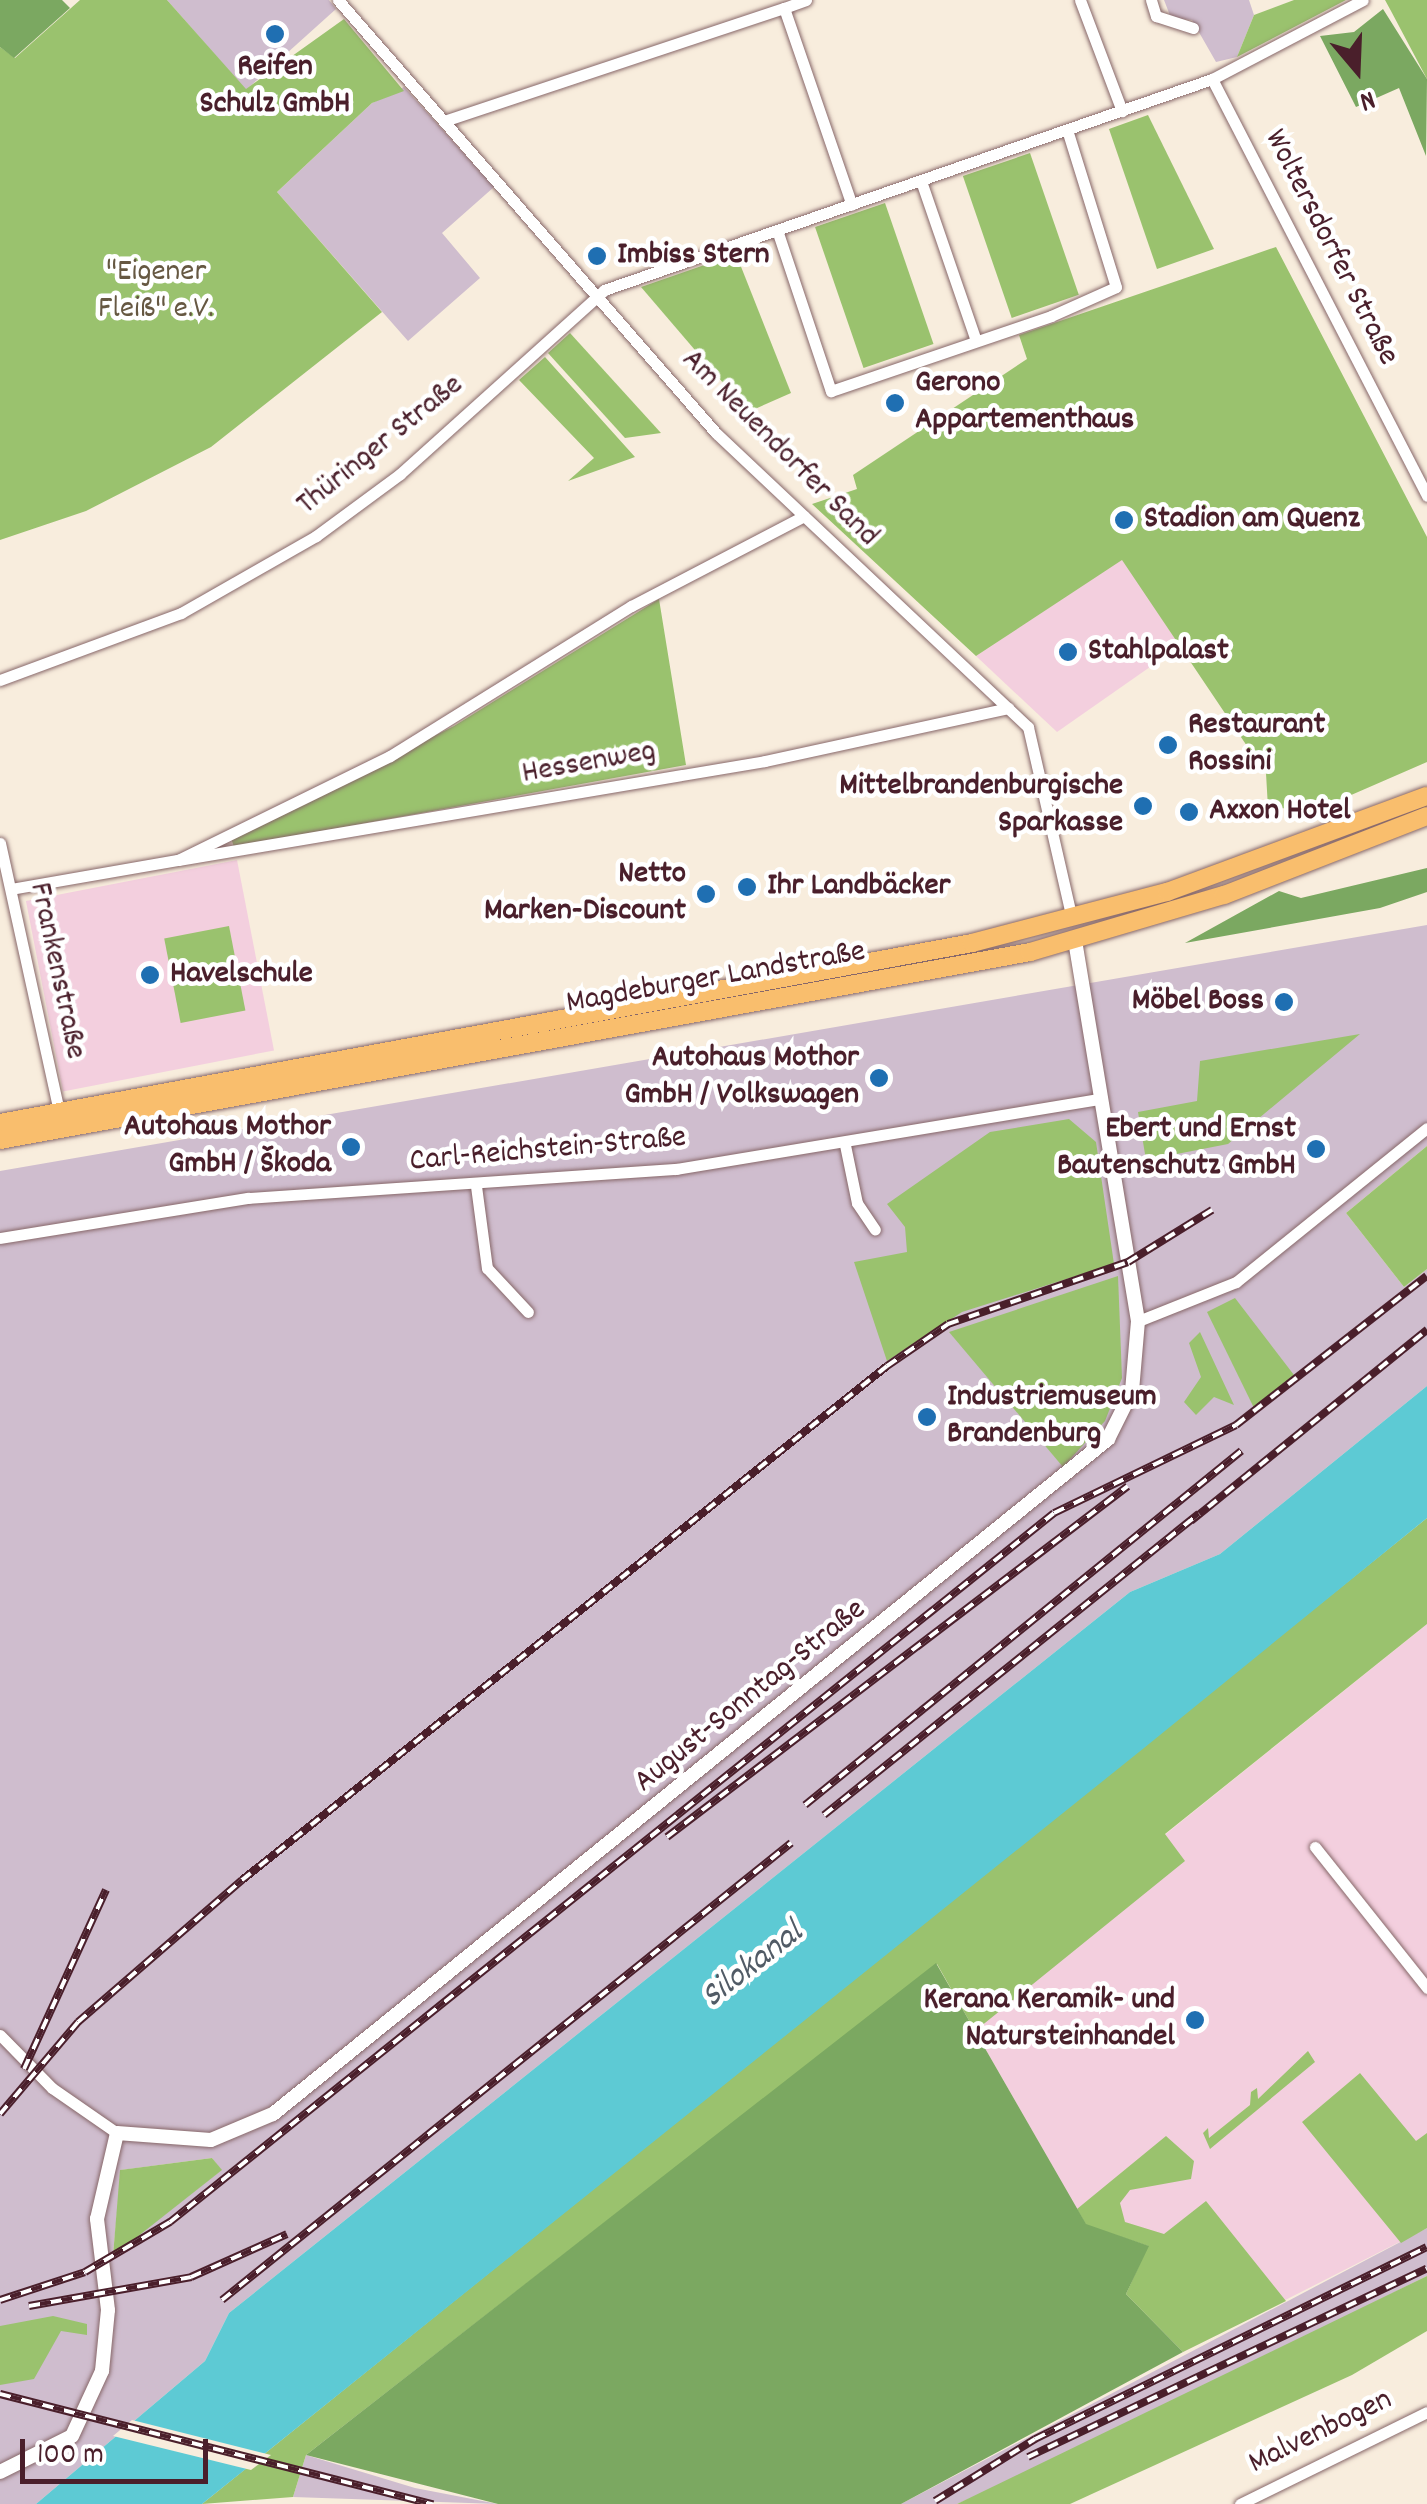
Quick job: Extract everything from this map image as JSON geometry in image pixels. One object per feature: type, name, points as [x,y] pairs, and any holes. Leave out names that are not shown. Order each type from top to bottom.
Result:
[{"type":"main road","name":"Magdeburger Landstraße","points":[[0,1122],[1072,919],[1427,796]]},
{"type":"main road","name":"Magdeburger Landstraße","points":[[0,1140],[1076,941],[1427,816]]},
{"type":"main road","points":[[1072,919],[1076,941]]},
{"type":"street","name":"Am Neuendorfer Sand","points":[[338,0],[716,433],[1008,708],[1036,744],[1072,919]]},
{"type":"street","points":[[444,122],[806,0]]},
{"type":"street","points":[[1080,0],[1122,111]]},
{"type":"street","points":[[1151,0],[1156,16],[1193,28]]},
{"type":"street","name":"Thüringer Straße","points":[[0,680],[181,613],[316,536],[452,430],[595,295],[1212,79],[1362,0]]},
{"type":"street","points":[[784,8],[852,205]]},
{"type":"street","name":"Woltersdorfer Straße","points":[[1212,79],[1427,496]]},
{"type":"street","points":[[777,230],[831,391],[1116,287],[1067,130]]},
{"type":"street","points":[[921,181],[976,341]]},
{"type":"street","name":"Hessenweg","points":[[178,860],[390,756],[631,606],[804,516]]},
{"type":"street","name":"Hessenweg","points":[[10,889],[765,761],[1008,708]]},
{"type":"street","name":"Frankenstraße","points":[[0,843],[59,1111]]},
{"type":"street","name":"August-Sonntag-Straße","points":[[117,2133],[211,2140],[274,2114],[1080,1468],[1126,1407],[1138,1322],[1076,941]]},
{"type":"street","name":"Carl-Reichstein-Straße","points":[[0,1238],[248,1198],[476,1186],[844,1145],[1099,1099]]},
{"type":"street","points":[[1138,1322],[1236,1282],[1427,1128]]},
{"type":"street","points":[[844,1145],[857,1202],[875,1230]]},
{"type":"street","points":[[476,1186],[487,1268],[528,1312]]},
{"type":"street","points":[[1316,1847],[1427,1988]]},
{"type":"street","points":[[0,2035],[52,2088],[117,2133],[97,2220],[108,2328],[102,2371],[72,2436],[0,2472]]},
{"type":"street","name":"Malvenbogen","points":[[1240,2504],[1427,2412]]},
{"type":"shaded area","points":[[167,0],[329,0],[336,9],[246,90]]},
{"type":"shaded area","points":[[1164,0],[1249,0],[1254,15],[1237,57],[1216,62],[1192,20],[1171,18]]},
{"type":"shaded area","points":[[404,87],[494,187],[442,233],[480,278],[408,341],[277,192],[372,103]]},
{"type":"shaded area","name":"Stahlpalast","points":[[1122,559],[1180,646],[1057,732],[976,656]]},
{"type":"shaded area","name":"Havelschule","points":[[237,860],[274,1050],[63,1091],[26,901]]},
{"type":"shaded area","points":[[1427,925],[1427,1146],[1346,1213],[1404,1287],[1427,1269],[1427,1386],[1220,1554],[1130,1592],[229,2313],[205,2361],[36,2504],[0,2504],[0,1171]],"holes":[[[212,2158],[221,2170],[113,2255],[121,2170]]]},
{"type":"shaded area","points":[[1427,1624],[1427,2228],[1183,2352],[1086,2225],[958,2001]]},
{"type":"shaded area","points":[[1427,2228],[1427,2276],[1048,2466],[957,2504],[901,2504]]},
{"type":"shaded area","points":[[306,2455],[415,2488],[498,2504],[293,2497]]},
{"type":"green space","points":[[0,0],[62,0],[70,8],[14,58],[0,47]]},
{"type":"green space","name":"\"Eigener Fleiß\" e.V.","points":[[80,0],[167,0],[246,89],[344,19],[404,91],[372,103],[277,192],[382,312],[211,447],[86,511],[0,540],[0,47],[15,58]]},
{"type":"green space","points":[[1294,0],[1346,0],[1237,57],[1254,15]]},
{"type":"green space","points":[[1385,0],[1427,0],[1427,79],[1391,11]]},
{"type":"green space","points":[[1383,9],[1427,79],[1426,156],[1399,88],[1356,107],[1320,36],[1354,32]]},
{"type":"green space","points":[[1148,115],[1214,249],[1157,269],[1109,129]]},
{"type":"green space","points":[[1030,153],[1079,295],[1012,318],[963,176]]},
{"type":"green space","points":[[885,203],[934,344],[864,368],[815,227]]},
{"type":"green space","name":"Stadion am Quenz","points":[[1276,247],[1427,537],[1427,762],[1319,809],[1268,808],[1265,756],[1249,749],[1122,560],[976,656],[812,504],[857,489],[853,475],[1027,359],[1019,335]]},
{"type":"green space","points":[[736,254],[791,393],[748,412],[641,287]]},
{"type":"green space","points":[[570,333],[661,433],[625,438],[548,353]]},
{"type":"green space","points":[[545,357],[635,457],[568,481],[594,458],[519,380]]},
{"type":"green space","points":[[659,599],[686,765],[234,847],[231,838],[454,726]]},
{"type":"green space","points":[[1427,868],[1427,892],[1380,908],[1185,943],[1279,891],[1301,898]]},
{"type":"green space","points":[[229,926],[245,1010],[181,1023],[164,939]]},
{"type":"green space","points":[[1360,1034],[1228,1144],[1146,1160],[1138,1112],[1197,1101],[1200,1061]]},
{"type":"green space","points":[[1069,1119],[1096,1142],[1114,1264],[962,1312],[887,1361],[854,1262],[907,1252],[905,1227],[887,1204],[990,1132]]},
{"type":"green space","points":[[1427,1146],[1427,1269],[1404,1287],[1346,1213]]},
{"type":"green space","points":[[1118,1276],[1122,1378],[1105,1421],[1063,1467],[949,1332]]},
{"type":"green space","points":[[1235,1298],[1294,1375],[1254,1408],[1207,1312]]},
{"type":"green space","points":[[1200,1332],[1234,1405],[1214,1397],[1196,1415],[1184,1402],[1201,1377],[1189,1343]]},
{"type":"green space","points":[[1427,1518],[1427,1624],[1165,1834],[1185,1861],[975,2031],[937,1964],[306,2455],[293,2497],[202,2504]]},
{"type":"green space","points":[[936,1963],[1086,2224],[1149,2246],[1126,2294],[1183,2352],[901,2504],[498,2504],[306,2455]]},
{"type":"green space","points":[[1308,2051],[1315,2062],[1210,2149],[1203,2133],[1208,2128],[1209,2138],[1250,2105],[1251,2092],[1257,2088],[1258,2099]]},
{"type":"green space","points":[[1360,2073],[1416,2141],[1427,2133],[1427,2228],[1401,2243],[1302,2122]]},
{"type":"green space","points":[[1166,2136],[1194,2161],[1191,2179],[1130,2190],[1120,2203],[1125,2222],[1164,2234],[1206,2201],[1286,2301],[1183,2352],[1126,2294],[1148,2246],[1086,2225],[1077,2209]]},
{"type":"green space","points":[[212,2158],[222,2170],[113,2256],[120,2170]]},
{"type":"green space","points":[[1427,2276],[1427,2331],[1352,2375],[1070,2504],[957,2504]]},
{"type":"green space","points":[[53,2316],[87,2324],[87,2335],[61,2331],[34,2379],[0,2385],[0,2326]]},
{"type":"water","name":"Silokanal","points":[[1427,1386],[1427,1518],[1144,1748],[202,2504],[36,2504],[205,2361],[229,2313],[1130,1592],[1220,1554]]},
{"type":"pier","points":[[132,2420],[271,2455],[251,2470],[113,2436]]},
{"type":"railway","points":[[0,2114],[78,2022],[242,1880],[887,1366],[948,1324],[1128,1262],[1212,1210]]},
{"type":"railway","points":[[0,2300],[85,2272],[170,2222],[1054,1513],[1236,1425],[1427,1276]]},
{"type":"railway","points":[[1191,1521],[1427,1330]]},
{"type":"railway","points":[[805,1805],[1241,1451]]},
{"type":"railway","points":[[667,1837],[1128,1486]]},
{"type":"railway","points":[[824,1815],[1199,1514]]},
{"type":"railway","points":[[222,2300],[791,1843]]},
{"type":"railway","points":[[24,2069],[106,1890]]},
{"type":"railway","points":[[29,2306],[191,2277],[287,2234]]},
{"type":"railway","points":[[935,2501],[1035,2439],[1427,2247]]},
{"type":"railway","points":[[1028,2457],[1427,2268]]},
{"type":"railway","points":[[0,2394],[433,2504]]},
{"type":"place","name":"Reifen Schulz GmbH","points":[[275,34]]},
{"type":"place","name":"Imbiss Stern","points":[[597,256]]},
{"type":"place","name":"Gerono Appartementhaus","points":[[895,403]]},
{"type":"place","name":"Stadion am Quenz","points":[[1124,520]]},
{"type":"place","name":"Stahlpalast","points":[[1068,652]]},
{"type":"place","name":"Restaurant Rossini","points":[[1168,745]]},
{"type":"place","name":"Mittelbrandenburgische Sparkasse","points":[[1143,806]]},
{"type":"place","name":"Axxon Hotel","points":[[1189,812]]},
{"type":"place","name":"Ihr Landbäcker","points":[[747,887]]},
{"type":"place","name":"Netto Marken-Discount","points":[[706,894]]},
{"type":"place","name":"Havelschule","points":[[150,975]]},
{"type":"place","name":"Möbel Boss","points":[[1284,1002]]},
{"type":"place","name":"Autohaus Mothor GmbH / Volkswagen","points":[[879,1078]]},
{"type":"place","name":"Autohaus Mothor GmbH / Škoda","points":[[351,1147]]},
{"type":"place","name":"Ebert und Ernst Bautenschutz GmbH","points":[[1316,1149]]},
{"type":"place","name":"Industriemuseum Brandenburg","points":[[927,1417]]},
{"type":"place","name":"Kerana Keramik- und Natursteinhandel","points":[[1195,2020]]}]
